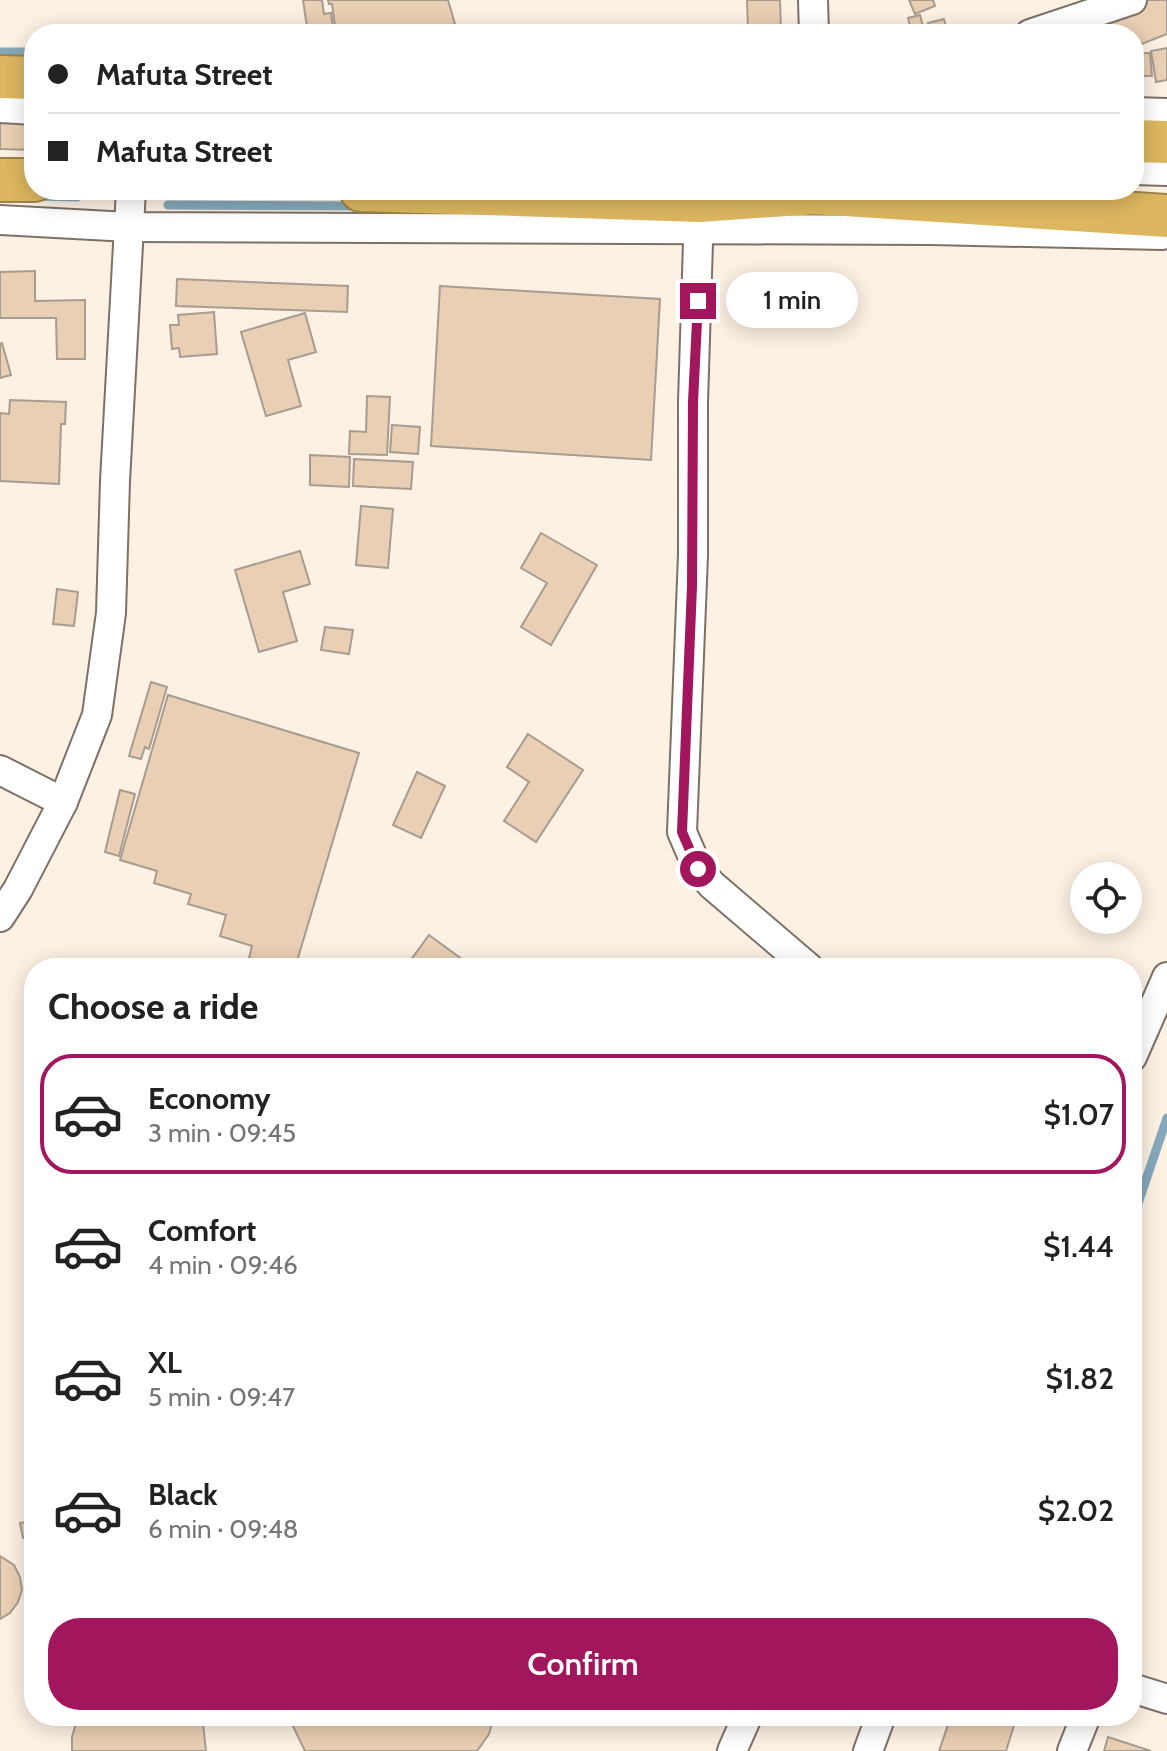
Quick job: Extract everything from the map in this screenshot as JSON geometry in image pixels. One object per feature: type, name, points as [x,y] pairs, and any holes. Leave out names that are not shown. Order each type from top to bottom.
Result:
[{"type":"highway","points":[[0,77],[24,78]]},
{"type":"highway","points":[[1144,141],[1167,142]]},
{"type":"highway","points":[[0,180],[24,180]]},
{"type":"highway","points":[[496,200],[699,215],[778,200]]},
{"type":"highway","points":[[879,200],[1161,231]]},
{"type":"street","points":[[813,0],[814,24]]},
{"type":"street","points":[[1060,24],[1132,0]]},
{"type":"street","points":[[0,61],[24,62]]},
{"type":"street","points":[[0,108],[24,109]]},
{"type":"street","points":[[1144,112],[1167,113]]},
{"type":"street","points":[[1144,170],[1167,171]]},
{"type":"street","points":[[0,171],[24,172]]},
{"type":"street","points":[[0,917],[63,802],[97,715],[111,613],[130,200]]},
{"type":"street","points":[[0,220],[129,227],[699,215],[693,402],[692,586],[682,832],[698,869],[712,885],[797,958]]},
{"type":"street","points":[[0,770],[63,802]]},
{"type":"street","points":[[1142,1034],[1167,977]]},
{"type":"street","points":[[1142,1691],[1167,1699]]},
{"type":"street","points":[[732,1751],[743,1726]]},
{"type":"street","points":[[868,1751],[877,1726]]},
{"type":"street","points":[[1072,1751],[1082,1726]]},
{"type":"building","points":[[303,0],[322,0],[324,14],[331,13],[333,24],[307,24]]},
{"type":"building","points":[[328,0],[448,0],[455,24],[335,24],[332,4]]},
{"type":"building","points":[[747,0],[780,0],[781,24],[748,24]]},
{"type":"building","points":[[909,0],[933,0],[935,6],[915,14]]},
{"type":"building","points":[[1139,0],[1167,0],[1167,34],[1144,43],[1144,24],[1095,24],[1094,20]]},
{"type":"building","points":[[920,15],[922,24],[910,24],[908,18]]},
{"type":"building","points":[[944,19],[945,24],[928,24]]},
{"type":"building","points":[[1167,48],[1167,80],[1156,82],[1151,51]]},
{"type":"building","points":[[1144,53],[1150,53],[1152,76],[1144,76]]},
{"type":"building","points":[[0,121],[24,121],[24,150],[0,149]]},
{"type":"building","points":[[35,271],[35,301],[85,300],[85,359],[57,359],[56,318],[0,318],[0,272]]},
{"type":"building","points":[[177,279],[348,286],[347,312],[176,306]]},
{"type":"building","points":[[440,286],[660,299],[651,460],[431,446]]},
{"type":"building","points":[[214,312],[217,354],[180,357],[179,348],[172,349],[170,325],[179,325],[178,315]]},
{"type":"building","points":[[305,313],[316,352],[288,360],[301,406],[266,416],[241,332]]},
{"type":"building","points":[[0,344],[11,375],[0,378]]},
{"type":"building","points":[[367,396],[390,397],[387,455],[349,454],[350,431],[366,432]]},
{"type":"building","points":[[10,400],[66,402],[65,424],[61,424],[59,484],[0,481],[0,413],[9,414]]},
{"type":"building","points":[[392,425],[420,427],[418,454],[390,452]]},
{"type":"building","points":[[310,455],[350,457],[349,487],[310,485]]},
{"type":"building","points":[[354,459],[413,462],[411,489],[353,486]]},
{"type":"building","points":[[361,506],[393,509],[388,568],[356,565]]},
{"type":"building","points":[[541,533],[597,565],[551,645],[521,627],[547,583],[521,568]]},
{"type":"building","points":[[300,551],[310,584],[283,592],[297,641],[259,652],[235,570]]},
{"type":"building","points":[[57,589],[78,592],[74,626],[53,624]]},
{"type":"building","points":[[325,627],[353,630],[349,654],[321,650]]},
{"type":"building","points":[[151,682],[167,687],[149,749],[145,747],[141,759],[129,756]]},
{"type":"building","points":[[168,695],[359,753],[298,958],[249,958],[252,946],[220,936],[226,915],[188,904],[191,894],[154,883],[157,871],[120,860]]},
{"type":"building","points":[[528,734],[583,770],[536,842],[504,821],[529,782],[507,767]]},
{"type":"building","points":[[417,772],[445,786],[421,838],[393,825]]},
{"type":"building","points":[[120,790],[135,794],[119,856],[105,852]]},
{"type":"building","points":[[429,935],[460,958],[412,958]]},
{"type":"building","points":[[0,1556],[14,1565],[22,1590],[10,1613],[0,1619]]},
{"type":"building","points":[[75,1726],[203,1726],[206,1751],[72,1751]]},
{"type":"building","points":[[293,1726],[491,1726],[477,1751],[305,1751]]},
{"type":"building","points":[[948,1726],[1014,1726],[1006,1751],[939,1751]]},
{"type":"building","points":[[1108,1737],[1151,1751],[1104,1751]]},
{"type":"waterway","points":[[0,52],[24,52]]},
{"type":"waterway","points":[[168,205],[357,206]]},
{"type":"waterway","points":[[1142,1192],[1167,1118]]},
{"type":"route","points":[[698,301],[693,402],[692,586],[682,832],[698,869]]}]
